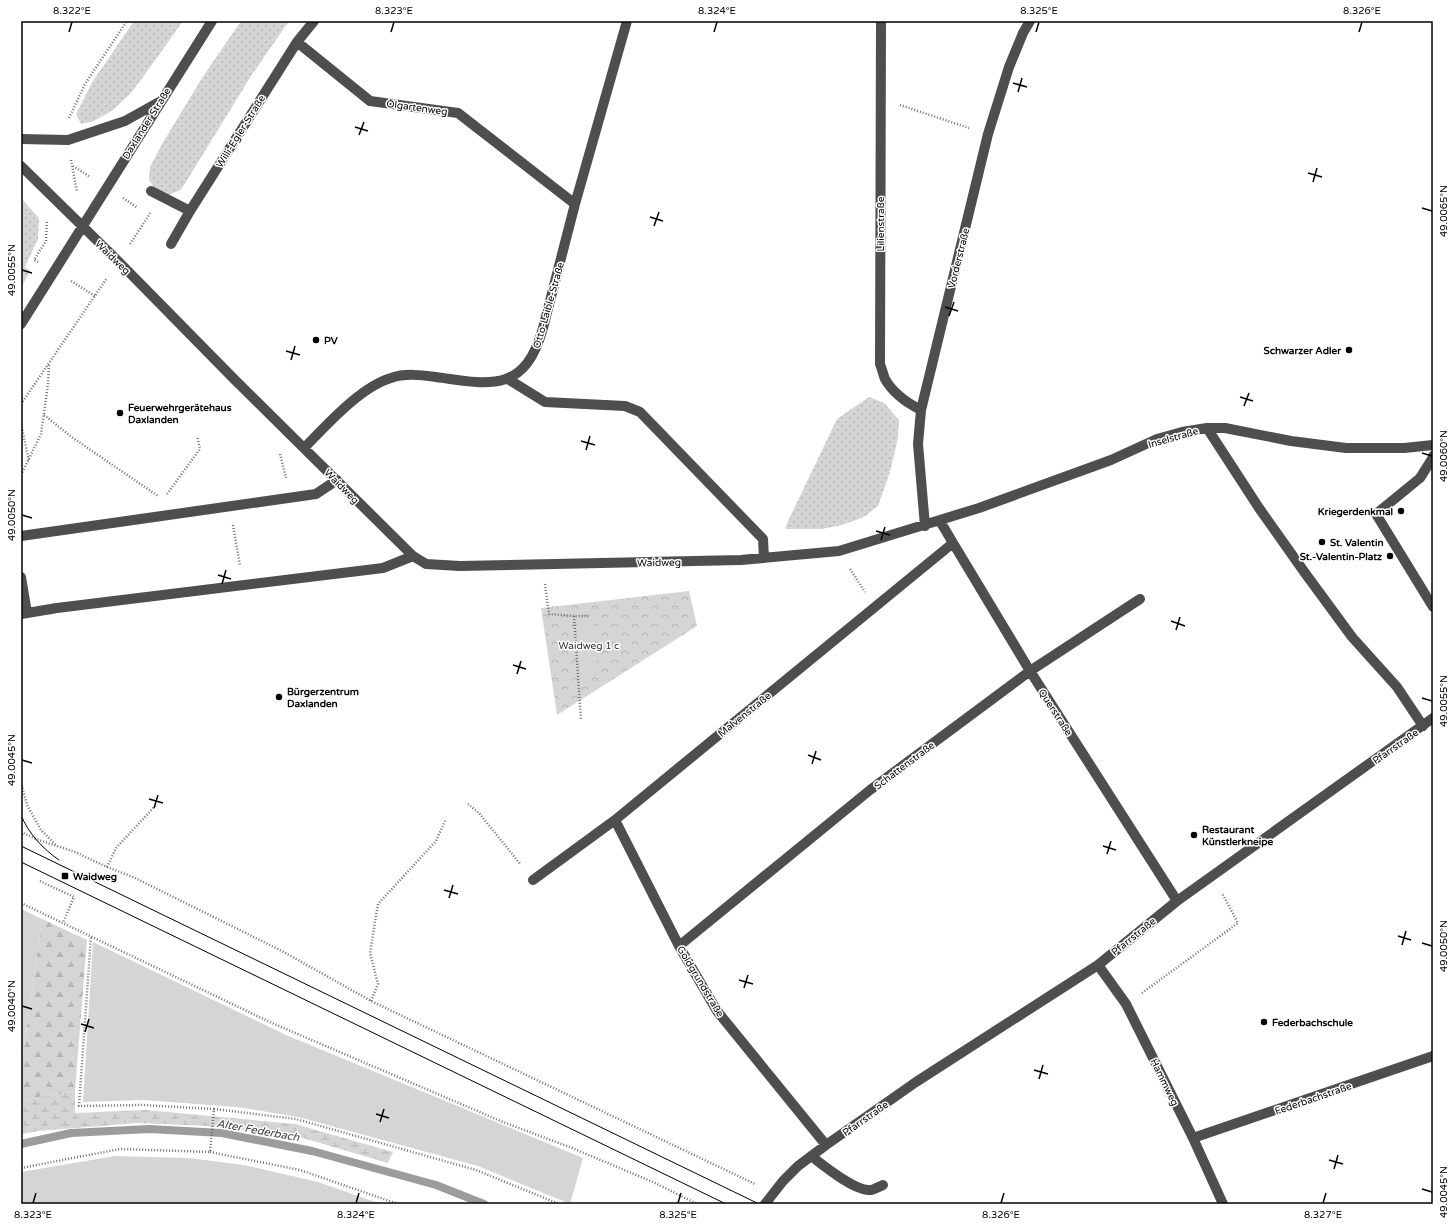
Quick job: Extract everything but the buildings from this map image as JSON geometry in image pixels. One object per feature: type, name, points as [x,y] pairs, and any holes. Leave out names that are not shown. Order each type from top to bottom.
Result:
[{"type":"street","name":"Daxlander Straße","points":[[21,324],[212,21]]},
{"type":"street","name":"Willi-Egler-Straße","points":[[171,244],[190,211],[297,42],[314,21]]},
{"type":"street","name":"Otto-Laible-Straße","points":[[304,448],[336,416],[358,398],[375,385],[390,378],[408,375],[472,382],[494,382],[508,379],[522,369],[532,357],[539,343],[575,204],[627,21]]},
{"type":"street","name":"Lilienstraße","points":[[881,21],[880,364],[885,379],[896,393],[908,403],[921,410]]},
{"type":"street","name":"Vorderstraße","points":[[925,526],[918,444],[921,410],[988,134],[1009,67],[1023,33],[1030,21]]},
{"type":"street","name":"Ölgartenweg","points":[[297,42],[370,101],[458,113],[575,204]]},
{"type":"street","points":[[21,139],[68,140],[125,121],[161,101]]},
{"type":"street","name":"Waidweg","points":[[21,166],[413,556],[426,564],[542,565],[741,560],[839,551],[925,526]]},
{"type":"street","points":[[151,191],[190,211]]},
{"type":"street","points":[[508,379],[545,402],[625,406],[640,412],[763,539],[764,558]]},
{"type":"street","points":[[1207,428],[1259,508],[1305,573],[1352,637],[1398,687],[1423,726]]},
{"type":"street","name":"Inselstraße","points":[[925,526],[1111,460],[1158,439],[1182,432],[1207,428],[1225,428],[1291,441],[1346,448],[1404,448],[1433,445]]},
{"type":"street","points":[[1433,456],[1420,478],[1376,514],[1433,607]]},
{"type":"street","points":[[21,536],[316,494],[337,480]]},
{"type":"street","name":"Querstraße","points":[[940,520],[1030,671],[1177,901]]},
{"type":"street","name":"Malvenstraße","points":[[533,880],[615,820],[953,543]]},
{"type":"street","points":[[21,577],[24,614],[383,568],[413,556]]},
{"type":"street","name":"Schattenstraße","points":[[679,946],[870,790],[1030,671],[1140,599]]},
{"type":"street","name":"Pfarrstraße","points":[[765,1204],[783,1181],[798,1166],[826,1145],[916,1082],[1098,965],[1177,901],[1433,718]]},
{"type":"street","name":"Goldgrundstraße","points":[[615,820],[679,946],[717,1011],[826,1145]]},
{"type":"street","name":"Hammweg","points":[[1098,965],[1126,1004],[1193,1138],[1223,1204]]},
{"type":"street","name":"Federbachstraße","points":[[1193,1138],[1433,1056]]},
{"type":"street","points":[[811,1156],[858,1188],[870,1191],[883,1185]]},
{"type":"path","points":[[880,98],[988,134]]},
{"type":"path","points":[[21,404],[152,210]]},
{"type":"path","points":[[21,475],[29,462],[41,434],[49,364]]},
{"type":"path","points":[[44,415],[73,438],[163,500],[200,449],[197,436]]},
{"type":"path","points":[[272,417],[290,498]]},
{"type":"path","points":[[21,424],[29,462]]},
{"type":"path","points":[[236,545],[239,558]]},
{"type":"path","points":[[839,551],[875,607]]},
{"type":"path","points":[[542,565],[549,614],[590,616]]},
{"type":"path","points":[[574,616],[581,720]]},
{"type":"path","points":[[21,782],[27,805],[41,830],[59,848]]},
{"type":"path","points":[[107,867],[116,848],[157,804]]},
{"type":"path","points":[[468,804],[479,813],[533,880]]},
{"type":"path","points":[[371,1001],[378,984],[370,953],[378,904],[436,841],[446,819]]},
{"type":"path","points":[[21,832],[59,848],[74,852],[132,879],[281,952],[371,1001],[773,1193]]},
{"type":"path","points":[[1126,1004],[1238,923],[1212,876]]},
{"type":"path","points":[[40,881],[74,897],[63,922]]},
{"type":"path","points":[[21,903],[91,935],[272,1023],[503,1122],[594,1157],[653,1182],[698,1204]]},
{"type":"path","points":[[91,935],[79,1106],[142,1104],[214,1109],[296,1119],[476,1170],[559,1204]]},
{"type":"path","points":[[210,1152],[214,1109]]},
{"type":"path","points":[[21,1168],[120,1149],[210,1152],[300,1170],[398,1204]]},
{"type":"green space","points":[[134,21],[183,21],[131,93],[113,110],[94,121],[81,124],[76,114],[93,81]]},
{"type":"green space","points":[[241,21],[289,21],[251,76],[181,190],[168,195],[154,187],[149,180],[150,167],[162,144],[202,78]]},
{"type":"green space","points":[[21,198],[39,218],[38,239],[25,267],[30,271],[21,288]]},
{"type":"green space","points":[[869,397],[884,403],[899,420],[898,438],[890,472],[878,506],[864,517],[842,525],[822,529],[785,529],[837,419]]},
{"type":"green space","name":"Waidweg 1 c","points":[[689,591],[697,626],[557,715],[541,608]]},
{"type":"green space","points":[[593,621],[598,675],[582,676],[577,622]]},
{"type":"green space","points":[[21,909],[42,919],[21,1069]]},
{"type":"green space","points":[[42,919],[87,940],[75,1091],[21,1101],[21,1069]]},
{"type":"green space","points":[[93,942],[286,1035],[583,1158],[570,1204],[478,1166],[298,1117],[237,1107],[143,1100],[83,1102]]},
{"type":"green space","points":[[75,1091],[75,1113],[146,1110],[295,1124],[393,1152],[388,1163],[296,1136],[208,1126],[137,1123],[39,1131],[21,1134],[21,1101]]},
{"type":"green space","points":[[115,1156],[189,1158],[244,1165],[318,1182],[381,1204],[21,1204],[21,1172]]},
{"type":"waterway","name":"Alter Federbach","points":[[21,1144],[71,1133],[149,1129],[222,1133],[312,1151],[436,1185],[484,1204]]},
{"type":"tram line","points":[[21,815],[24,822],[37,840],[47,851],[59,860]]},
{"type":"tram line","points":[[21,846],[759,1204]]},
{"type":"tram line","points":[[21,862],[726,1204]]},
{"type":"place","name":"PV","points":[[316,340]]},
{"type":"place","name":"Schwarzer Adler","points":[[1349,350]]},
{"type":"place","name":"Feuerwehrgerätehaus Daxlanden","points":[[120,413]]},
{"type":"place","name":"Kriegerdenkmal","points":[[1401,511]]},
{"type":"place","name":"St. Valentin","points":[[1322,542]]},
{"type":"place","name":"St.-Valentin-Platz","points":[[1390,556]]},
{"type":"place","name":"Bürgerzentrum Daxlanden","points":[[279,697]]},
{"type":"place","name":"Restaurant Künstlerkneipe","points":[[1194,835]]},
{"type":"place","name":"Waidweg","points":[[65,876]]},
{"type":"place","name":"Federbachschule","points":[[1264,1022]]}]
